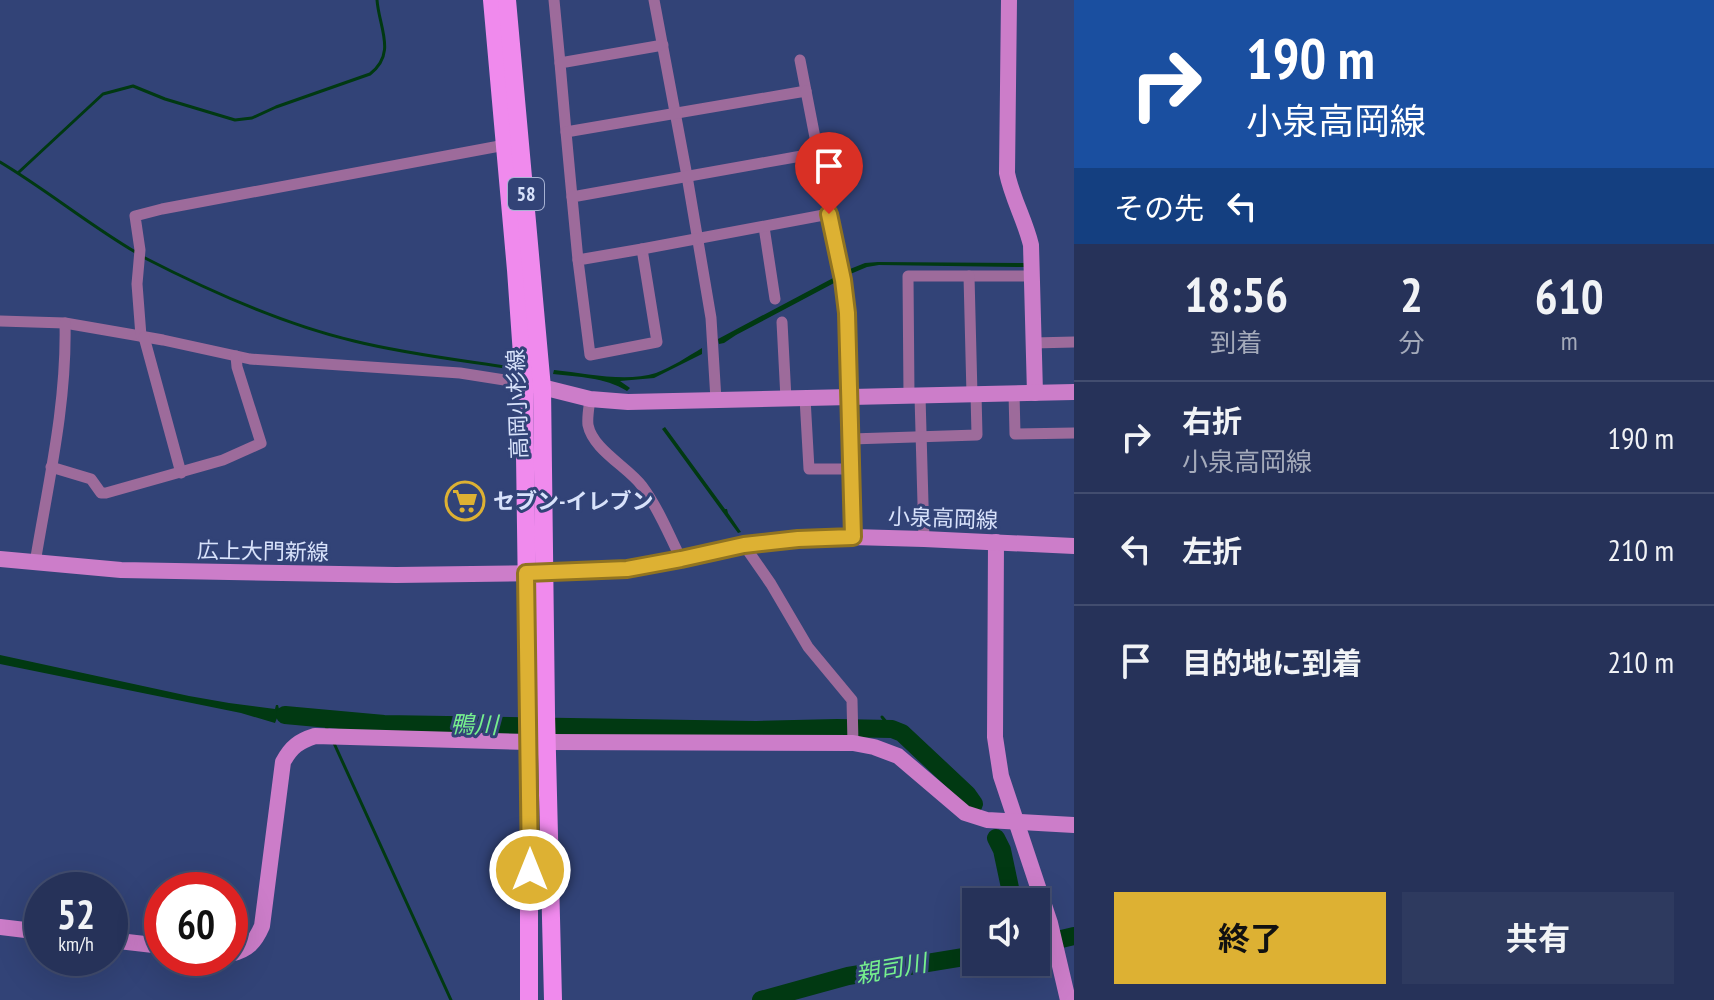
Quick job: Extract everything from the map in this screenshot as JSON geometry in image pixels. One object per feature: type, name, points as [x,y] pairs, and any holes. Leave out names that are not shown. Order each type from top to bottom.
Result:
[{"type":"main road","name":"高岡小杉線","points":[[492,0],[505,145],[533,385]]},
{"type":"main road","name":"高岡小杉線","points":[[507,0],[533,385],[538,739],[529,1000]]},
{"type":"main road","name":"高岡小杉線","points":[[538,739],[553,1000]]},
{"type":"street","points":[[554,0],[590,355],[657,342],[642,249]]},
{"type":"street","points":[[654,0],[711,318],[716,400]]},
{"type":"street","points":[[1009,0],[1007,173],[1031,245],[1035,393]]},
{"type":"street","points":[[560,63],[663,45]]},
{"type":"street","points":[[800,60],[847,313],[853,537]]},
{"type":"street","points":[[566,132],[806,91]]},
{"type":"street","points":[[181,473],[143,336],[137,284],[140,250],[135,216],[505,145]]},
{"type":"street","points":[[572,197],[818,153]]},
{"type":"street","points":[[578,260],[829,214]]},
{"type":"street","points":[[764,227],[775,299]]},
{"type":"street","points":[[924,539],[921,437],[914,396],[908,276],[1033,276]]},
{"type":"street","points":[[851,439],[977,435],[969,276]]},
{"type":"street","points":[[0,321],[65,323],[236,356],[460,373],[533,385],[590,399],[628,402],[1074,392]]},
{"type":"street","points":[[782,322],[786,399]]},
{"type":"street","points":[[35,563],[60,411],[66,355],[65,323]]},
{"type":"street","points":[[1033,343],[1074,342]]},
{"type":"street","points":[[51,467],[91,479],[101,493],[223,460],[261,443],[236,356]]},
{"type":"street","points":[[1014,393],[1015,434],[1074,433]]},
{"type":"street","points":[[805,398],[809,469],[851,469]]},
{"type":"street","points":[[590,399],[588,425],[593,437],[641,485],[664,522],[681,559]]},
{"type":"street","name":"小泉高岡線","points":[[535,573],[627,569],[744,545],[798,539],[853,537],[1074,546]]},
{"type":"street","points":[[996,542],[995,737],[1001,776],[1050,923],[1068,1000]]},
{"type":"street","points":[[744,545],[808,647],[852,700],[853,740]]},
{"type":"street","name":"広上大門新線","points":[[0,559],[137,571],[396,575],[535,573]]},
{"type":"street","points":[[248,947],[262,926],[283,762],[290,749],[315,736],[853,740],[898,756],[965,813],[987,820],[1074,825]]},
{"type":"street","points":[[0,927],[24,930]]},
{"type":"shaded area","points":[[865,263],[1024,263],[1024,267],[879,265],[848,275],[845,271]]},
{"type":"shaded area","points":[[835,277],[836,282],[719,344],[718,339]]},
{"type":"shaded area","points":[[702,348],[702,354],[654,378],[620,381],[630,388],[627,391],[600,380],[553,374],[554,370],[619,377],[644,376],[668,368]]},
{"type":"shaded area","points":[[665,427],[741,532],[738,533],[662,429]]},
{"type":"shaded area","points":[[0,655],[189,696],[275,709],[278,705],[279,709],[307,712],[306,722],[277,718],[275,723],[241,713],[0,664]]},
{"type":"waterway","points":[[19,172],[103,94],[133,86],[235,120],[252,118],[370,74],[383,58],[385,49],[377,0]]},
{"type":"waterway","points":[[0,162],[137,253]]},
{"type":"waterway","points":[[143,257],[246,305],[327,334],[393,350],[512,368]]},
{"type":"waterway","name":"鴨川","points":[[285,715],[384,724],[892,729],[902,733],[974,804]]},
{"type":"waterway","points":[[882,717],[892,729]]},
{"type":"waterway","points":[[323,719],[328,731]]},
{"type":"waterway","points":[[333,741],[451,1000]]},
{"type":"waterway","name":"鴨川","points":[[996,838],[1002,850],[1010,888]]},
{"type":"waterway","name":"親司川","points":[[1050,942],[1074,936]]},
{"type":"waterway","name":"親司川","points":[[761,1000],[848,976],[962,957]]},
{"type":"place","name":"セブン-イレブン","points":[[465,501]]},
{"type":"route","points":[[530,870],[526,573],[627,569],[744,545],[853,537],[847,313],[829,214]]}]
